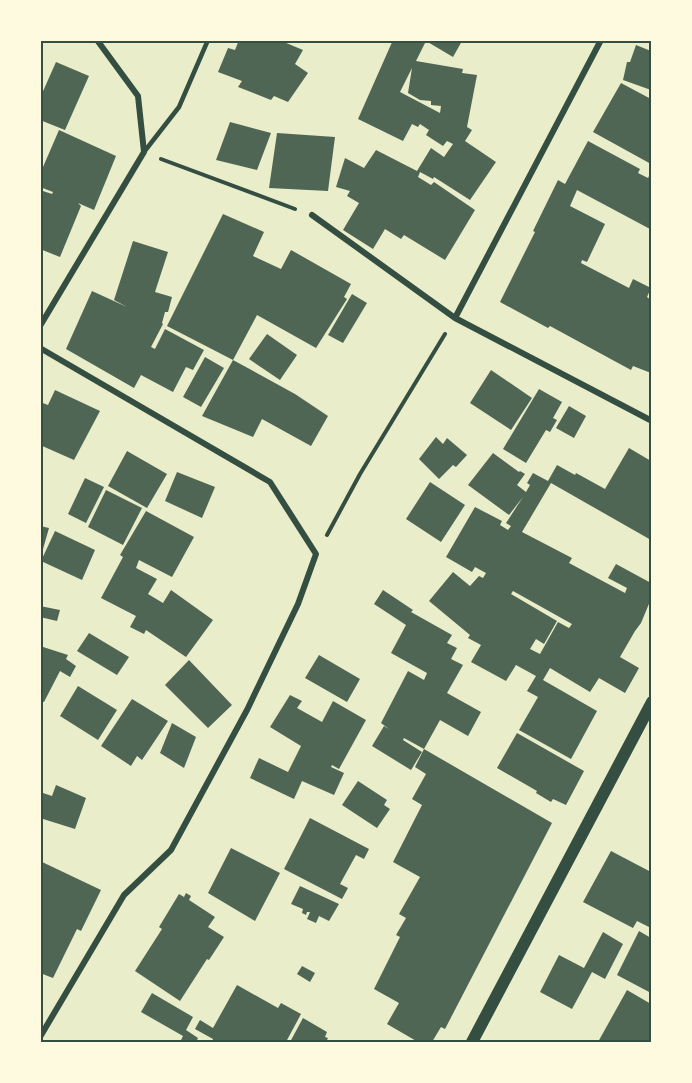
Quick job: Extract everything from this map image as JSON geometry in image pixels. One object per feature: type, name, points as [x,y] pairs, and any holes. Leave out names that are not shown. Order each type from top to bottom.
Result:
[{"type":"main road","points":[[472,1042],[651,702]]},
{"type":"street","points":[[40,326],[144,152],[138,96],[98,40]]},
{"type":"street","points":[[455,318],[601,40]]},
{"type":"street","points":[[312,215],[455,318],[651,421]]},
{"type":"street","points":[[40,348],[270,482],[316,554],[298,604],[247,710],[171,850],[124,895],[40,1037]]},
{"type":"lane","points":[[144,152],[179,107],[208,40]]},
{"type":"path","points":[[144,152],[312,215]]},
{"type":"path","points":[[316,554],[360,474],[455,318]]},
{"type":"building","points":[[239,40],[279,40],[303,50],[295,64],[308,73],[288,102],[274,96],[271,100],[238,87],[242,81],[218,72],[228,48],[235,50]]},
{"type":"building","points":[[393,40],[462,41],[453,57],[426,41],[416,61],[463,69],[462,73],[477,75],[467,127],[472,130],[465,141],[496,162],[470,200],[434,177],[433,179],[420,172],[418,177],[431,185],[434,182],[475,210],[445,260],[404,235],[401,239],[385,229],[373,249],[343,230],[359,203],[347,196],[350,191],[336,187],[345,158],[364,168],[376,150],[417,171],[431,148],[444,157],[453,144],[447,141],[443,146],[426,135],[429,130],[420,124],[418,127],[412,124],[403,141],[358,119]],"holes":[[[412,68],[408,93],[420,100],[431,101],[431,105],[441,106],[440,113],[400,92]]]},
{"type":"building","points":[[636,45],[651,51],[651,90],[623,80],[627,62],[630,62]]},
{"type":"building","points":[[56,62],[89,76],[65,130],[40,120],[40,98]]},
{"type":"building","points":[[621,83],[651,99],[651,164],[593,132]]},
{"type":"building","points":[[230,122],[271,133],[257,170],[216,160]]},
{"type":"building","points":[[59,130],[116,156],[94,210],[78,203],[81,206],[60,257],[40,249],[40,190],[52,194],[53,192],[40,187],[40,174]]},
{"type":"building","points":[[277,133],[335,137],[328,191],[269,188]]},
{"type":"building","points":[[588,141],[640,169],[638,173],[648,178],[651,172],[650,229],[577,190],[570,206],[605,224],[587,262],[582,260],[581,263],[629,288],[633,279],[651,288],[647,297],[651,300],[651,373],[633,366],[631,370],[500,302],[558,180],[565,184]]},
{"type":"building","points":[[223,214],[264,232],[253,256],[281,269],[291,250],[351,284],[344,297],[347,299],[316,348],[257,315],[233,360],[167,326]]},
{"type":"building","points":[[133,241],[168,252],[155,292],[172,297],[168,312],[165,312],[163,324],[151,347],[155,349],[165,329],[204,350],[193,370],[186,367],[173,392],[141,375],[134,388],[66,349],[92,291],[127,307],[114,300]]},
{"type":"building","points":[[352,294],[367,303],[343,343],[328,335]]},
{"type":"building","points":[[267,334],[297,355],[280,380],[249,359]]},
{"type":"building","points":[[205,357],[224,368],[201,407],[183,397]]},
{"type":"building","points":[[233,360],[295,394],[328,416],[311,446],[262,419],[253,437],[202,416]]},
{"type":"building","points":[[491,370],[532,398],[511,430],[470,403]]},
{"type":"building","points":[[539,389],[562,402],[553,418],[557,420],[550,432],[546,430],[526,463],[503,449]]},
{"type":"building","points":[[55,390],[100,411],[74,460],[40,445],[40,402],[48,405]]},
{"type":"building","points":[[569,406],[586,416],[574,438],[556,428]]},
{"type":"building","points":[[436,437],[443,444],[447,438],[467,455],[456,467],[453,465],[439,479],[419,459]]},
{"type":"building","points":[[629,448],[651,461],[651,540],[551,483],[522,532],[572,558],[569,563],[625,593],[627,588],[608,578],[616,564],[651,583],[651,599],[641,623],[620,657],[639,668],[625,693],[599,678],[590,692],[550,668],[543,680],[597,711],[571,759],[519,730],[538,697],[527,691],[536,676],[516,665],[506,681],[471,662],[481,645],[468,638],[470,635],[429,601],[453,572],[470,586],[479,576],[483,578],[486,573],[475,567],[472,572],[446,557],[475,507],[502,521],[500,525],[508,530],[511,526],[506,523],[523,497],[509,515],[468,485],[493,453],[525,474],[517,485],[526,492],[530,485],[527,483],[533,473],[548,481],[557,465],[605,489]],"holes":[[[513,591],[572,624],[569,628],[558,622],[540,654],[530,649],[536,639],[544,644],[557,621],[511,594]]]},
{"type":"building","points":[[127,451],[167,474],[147,508],[108,486]]},
{"type":"building","points":[[177,472],[215,487],[202,518],[165,501]]},
{"type":"building","points":[[85,478],[104,487],[86,523],[68,514]]},
{"type":"building","points":[[430,482],[465,505],[441,542],[406,519]]},
{"type":"building","points":[[106,490],[142,508],[123,545],[88,527]]},
{"type":"building","points":[[146,511],[194,537],[172,577],[139,560],[136,568],[157,579],[148,594],[163,603],[171,590],[213,620],[186,657],[146,630],[144,634],[130,627],[136,616],[101,598],[123,557],[120,555]]},
{"type":"building","points":[[40,526],[49,528],[41,556],[40,556]]},
{"type":"building","points":[[55,531],[95,550],[82,580],[41,561]]},
{"type":"building","points":[[383,590],[413,610],[411,612],[452,635],[447,643],[457,648],[451,659],[463,665],[447,693],[481,712],[468,736],[440,720],[424,749],[404,738],[403,740],[422,752],[411,770],[372,746],[384,726],[389,729],[381,723],[408,671],[424,680],[427,673],[391,653],[406,625],[374,604]]},
{"type":"building","points":[[40,606],[60,610],[57,621],[40,617]]},
{"type":"building","points":[[89,633],[129,657],[117,675],[77,651]]},
{"type":"building","points":[[40,646],[68,655],[66,659],[76,666],[70,677],[60,671],[44,702],[40,701]]},
{"type":"building","points":[[319,655],[360,679],[347,702],[305,678]]},
{"type":"building","points":[[189,660],[232,705],[208,728],[165,685]]},
{"type":"building","points":[[78,686],[117,710],[98,740],[60,716]]},
{"type":"building","points":[[290,695],[302,701],[297,708],[322,722],[333,701],[366,720],[339,769],[332,765],[331,767],[344,773],[334,795],[302,781],[294,799],[250,778],[259,758],[288,772],[301,746],[270,727]]},
{"type":"building","points":[[132,699],[168,721],[142,760],[137,756],[131,766],[101,746]]},
{"type":"building","points":[[172,723],[196,737],[184,768],[160,753]]},
{"type":"building","points":[[517,733],[584,771],[566,805],[553,799],[551,802],[536,793],[537,791],[497,768]]},
{"type":"building","points":[[424,749],[552,823],[445,1029],[441,1027],[432,1042],[418,1042],[387,1024],[399,1003],[374,989],[400,937],[396,935],[406,918],[399,914],[420,877],[393,862],[422,805],[412,799],[426,774],[415,767]]},
{"type":"building","points":[[358,781],[387,800],[384,805],[390,809],[377,828],[342,805]]},
{"type":"building","points":[[56,785],[86,798],[75,829],[40,818],[40,792],[52,796]]},
{"type":"building","points":[[310,818],[369,849],[364,859],[356,855],[340,884],[348,888],[342,899],[284,869]]},
{"type":"building","points":[[231,848],[280,873],[255,921],[208,893]]},
{"type":"building","points":[[611,851],[651,872],[651,928],[637,921],[633,928],[583,902]]},
{"type":"building","points":[[40,861],[101,890],[81,931],[77,929],[53,978],[40,973]]},
{"type":"building","points":[[300,886],[339,904],[329,921],[319,916],[316,923],[307,919],[310,912],[306,915],[302,913],[303,909],[291,904]]},
{"type":"building","points":[[186,893],[191,896],[189,900],[215,917],[208,927],[224,937],[180,1001],[135,971],[162,929],[159,927],[179,894],[184,897]]},
{"type":"building","points":[[639,931],[651,938],[651,993],[617,975]]},
{"type":"building","points":[[603,932],[623,944],[605,979],[592,972],[572,1009],[540,992],[559,955],[584,968]]},
{"type":"building","points":[[302,966],[315,973],[310,982],[297,974]]},
{"type":"building","points":[[237,985],[278,1008],[281,1003],[301,1014],[286,1042],[212,1042],[213,1039],[195,1029],[200,1020],[213,1028]]},
{"type":"building","points":[[627,990],[651,1004],[651,1042],[598,1042]]},
{"type":"building","points":[[152,993],[193,1017],[186,1030],[198,1038],[196,1042],[180,1042],[183,1036],[141,1012]]},
{"type":"building","points":[[303,1018],[327,1032],[326,1042],[290,1042]]}]
